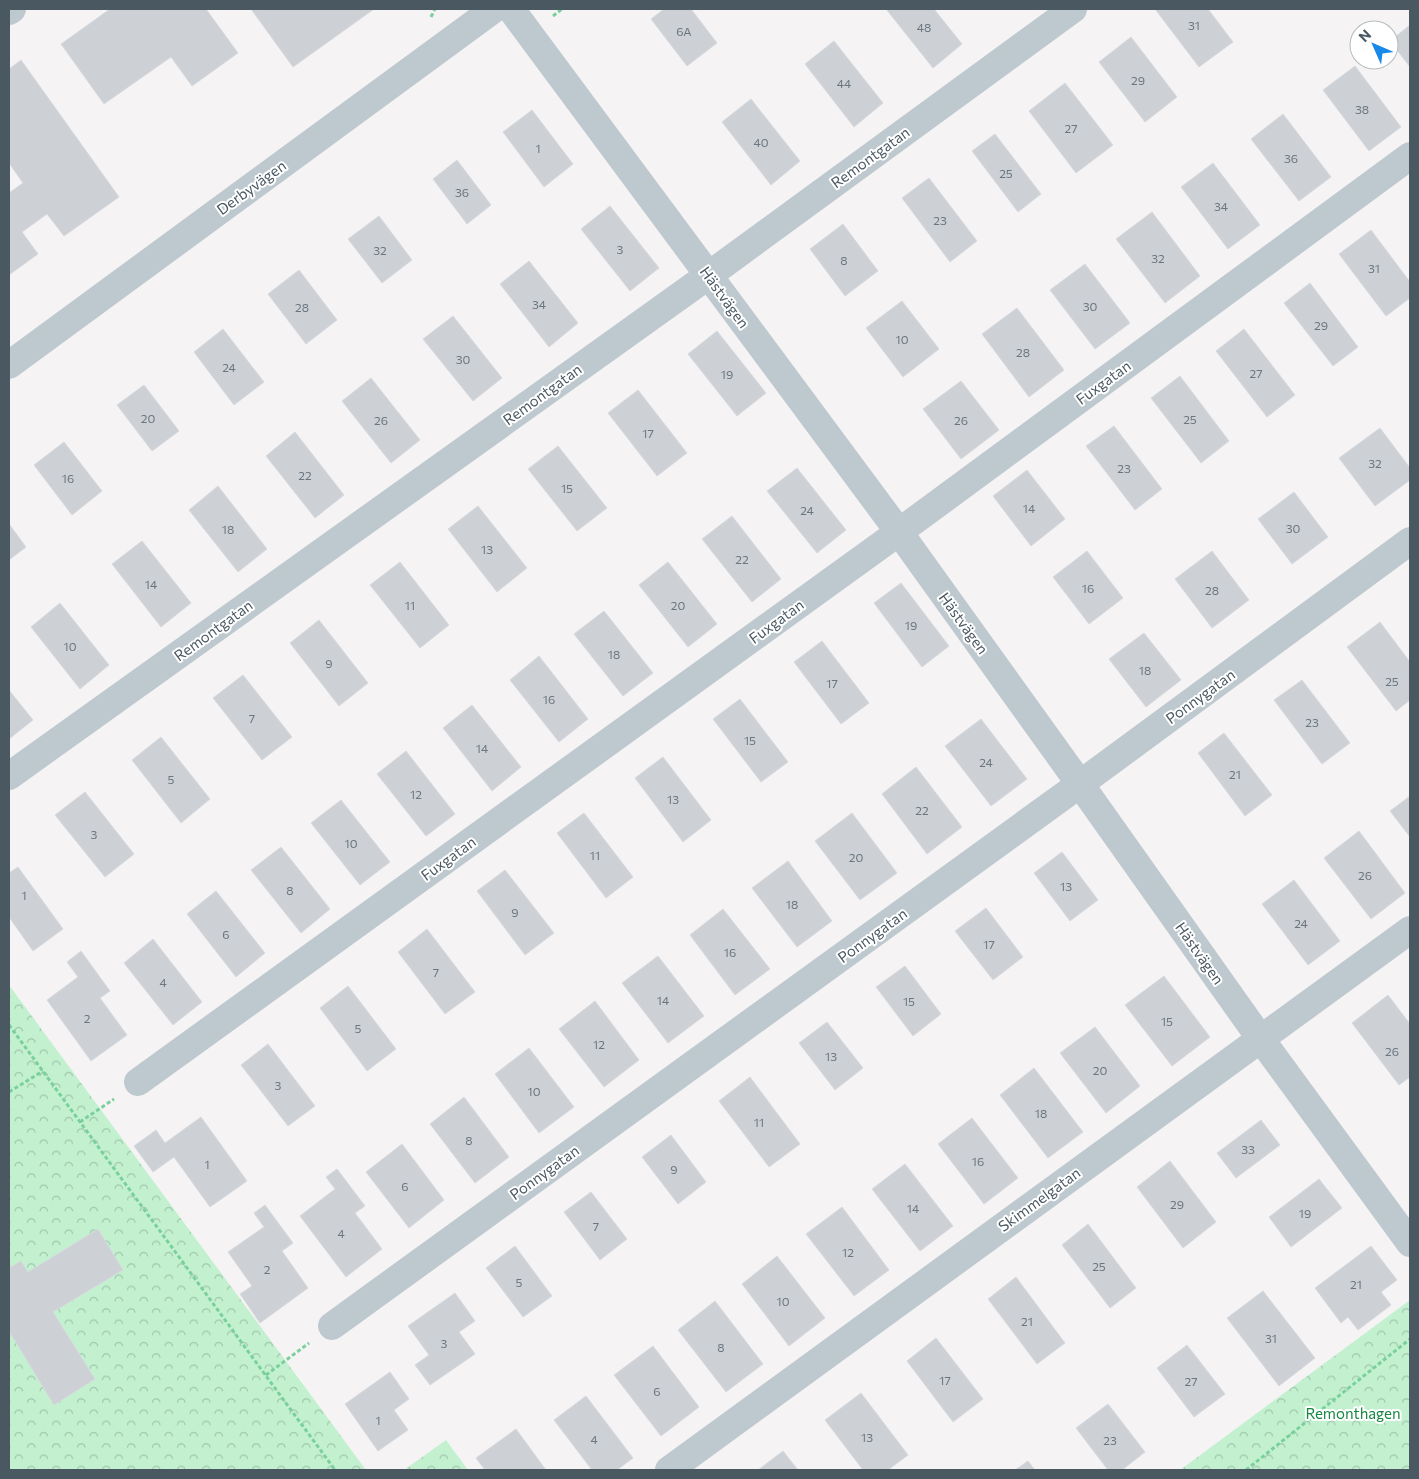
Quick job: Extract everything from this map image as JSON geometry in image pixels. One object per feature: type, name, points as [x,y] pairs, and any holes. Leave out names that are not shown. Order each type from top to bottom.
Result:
[{"type":"street","name":"Derbyvägen","points":[[9,365],[494,9]]},
{"type":"street","name":"Hästvägen","points":[[511,9],[899,532],[1260,1038],[1410,1243]]},
{"type":"street","name":"Remontgatan","points":[[9,776],[709,275],[1073,9]]},
{"type":"street","name":"Fuxgatan","points":[[138,1082],[899,532],[1410,156]]},
{"type":"street","name":"Ponnygatan","points":[[332,1326],[1080,784],[1410,541]]},
{"type":"street","name":"Skimmelgatan","points":[[669,1470],[1410,930]]},
{"type":"path","points":[[9,1025],[335,1470]]},
{"type":"path","points":[[9,1092],[43,1071]]},
{"type":"path","points":[[80,1122],[138,1082]]},
{"type":"path","points":[[266,1375],[332,1326]]},
{"type":"path","points":[[1246,1470],[1410,1338]]},
{"type":"green space","points":[[9,985],[366,1470],[9,1470]]},
{"type":"green space","name":"Remonthagen","points":[[1410,1300],[1410,1470],[1180,1470]]},
{"type":"green space","points":[[446,1440],[468,1470],[404,1470]]},
{"type":"building","points":[[110,9],[206,9],[238,53],[192,86],[171,57],[104,104],[61,44]]},
{"type":"building","points":[[251,9],[374,9],[293,67]]},
{"type":"building","points":[[664,9],[691,9],[717,43],[687,66],[651,19]]},
{"type":"building","points":[[886,9],[934,9],[962,44],[933,68]]},
{"type":"building","points":[[1155,9],[1208,9],[1233,42],[1199,67]]},
{"type":"building","points":[[1410,25],[1410,67],[1399,53],[1399,34]]},
{"type":"building","points":[[1131,37],[1177,97],[1145,122],[1099,62]]},
{"type":"building","points":[[834,41],[883,103],[854,127],[805,64]]},
{"type":"building","points":[[21,60],[119,197],[64,236],[47,214],[22,232],[38,254],[9,275],[9,193],[23,183],[9,163],[9,69]]},
{"type":"building","points":[[1350,70],[1358,70],[1401,127],[1369,151],[1323,90]]},
{"type":"building","points":[[1065,83],[1113,145],[1076,173],[1029,111]]},
{"type":"building","points":[[751,99],[800,161],[771,185],[722,122]]},
{"type":"building","points":[[532,110],[573,164],[544,187],[503,132]]},
{"type":"building","points":[[1283,114],[1331,177],[1299,201],[1251,139]]},
{"type":"building","points":[[995,134],[1041,194],[1018,212],[972,151]]},
{"type":"building","points":[[457,160],[491,205],[467,224],[433,179]]},
{"type":"building","points":[[1213,163],[1260,225],[1228,249],[1181,187]]},
{"type":"building","points":[[929,178],[977,241],[950,262],[902,198]]},
{"type":"building","points":[[610,206],[659,268],[630,291],[581,229]]},
{"type":"building","points":[[1152,212],[1200,276],[1165,303],[1116,239]]},
{"type":"building","points":[[379,216],[412,260],[382,283],[348,239]]},
{"type":"building","points":[[843,224],[878,271],[845,296],[810,249]]},
{"type":"building","points":[[1371,230],[1410,282],[1410,298],[1386,316],[1339,254]]},
{"type":"building","points":[[529,261],[578,323],[549,347],[500,284]]},
{"type":"building","points":[[1085,264],[1130,323],[1095,349],[1050,290]]},
{"type":"building","points":[[299,270],[337,320],[306,344],[268,294]]},
{"type":"building","points":[[1310,283],[1358,347],[1333,366],[1284,303]]},
{"type":"building","points":[[902,301],[939,349],[903,377],[866,328]]},
{"type":"building","points":[[1017,308],[1064,370],[1029,397],[982,334]]},
{"type":"building","points":[[453,316],[502,378],[473,401],[423,339]]},
{"type":"building","points":[[223,329],[264,382],[234,405],[194,352]]},
{"type":"building","points":[[1244,329],[1295,395],[1267,417],[1216,351]]},
{"type":"building","points":[[717,331],[766,393],[737,416],[688,354]]},
{"type":"building","points":[[1180,376],[1229,441],[1201,463],[1151,398]]},
{"type":"building","points":[[371,378],[420,440],[391,463],[342,401]]},
{"type":"building","points":[[961,381],[999,430],[961,459],[923,409]]},
{"type":"building","points":[[144,385],[179,431],[152,451],[117,405]]},
{"type":"building","points":[[638,390],[687,453],[657,476],[608,413]]},
{"type":"building","points":[[1114,426],[1162,489],[1135,510],[1086,446]]},
{"type":"building","points":[[1380,428],[1410,468],[1410,480],[1375,506],[1339,458]]},
{"type":"building","points":[[295,432],[344,495],[315,518],[266,456]]},
{"type":"building","points":[[64,442],[102,491],[72,515],[34,465]]},
{"type":"building","points":[[558,446],[607,508],[577,531],[528,469]]},
{"type":"building","points":[[797,468],[846,530],[817,553],[767,491]]},
{"type":"building","points":[[1027,470],[1065,519],[1031,546],[993,496]]},
{"type":"building","points":[[218,486],[267,549],[238,572],[189,510]]},
{"type":"building","points":[[1294,492],[1328,537],[1292,564],[1258,519]]},
{"type":"building","points":[[478,506],[527,568],[497,592],[448,529]]},
{"type":"building","points":[[732,516],[781,579],[752,602],[702,539]]},
{"type":"building","points":[[9,524],[26,547],[9,560]]},
{"type":"building","points":[[142,541],[191,603],[161,627],[112,564]]},
{"type":"building","points":[[1087,551],[1123,598],[1089,624],[1053,577]]},
{"type":"building","points":[[1212,551],[1249,600],[1212,628],[1175,579]]},
{"type":"building","points":[[400,562],[449,625],[420,648],[370,585]]},
{"type":"building","points":[[668,562],[717,624],[688,647],[639,585]]},
{"type":"building","points":[[901,583],[949,646],[922,667],[874,603]]},
{"type":"building","points":[[60,603],[109,665],[80,689],[31,627]]},
{"type":"building","points":[[604,611],[653,673],[623,696],[574,634]]},
{"type":"building","points":[[319,620],[368,683],[339,706],[290,643]]},
{"type":"building","points":[[1380,622],[1410,662],[1410,700],[1396,711],[1347,647]]},
{"type":"building","points":[[1144,633],[1181,680],[1146,707],[1109,659]]},
{"type":"building","points":[[822,641],[869,703],[841,724],[794,662]]},
{"type":"building","points":[[539,656],[588,719],[559,742],[510,680]]},
{"type":"building","points":[[243,675],[292,737],[262,760],[213,698]]},
{"type":"building","points":[[1302,680],[1350,743],[1322,764],[1274,700]]},
{"type":"building","points":[[9,690],[33,720],[9,739]]},
{"type":"building","points":[[740,699],[788,762],[761,782],[713,719]]},
{"type":"building","points":[[472,705],[521,767],[492,791],[443,728]]},
{"type":"building","points":[[981,719],[1027,779],[991,806],[945,746]]},
{"type":"building","points":[[1224,733],[1272,795],[1245,816],[1198,753]]},
{"type":"building","points":[[161,737],[210,799],[181,823],[132,760]]},
{"type":"building","points":[[406,751],[455,814],[426,836],[377,774]]},
{"type":"building","points":[[663,757],[711,820],[683,842],[635,778]]},
{"type":"building","points":[[916,767],[962,827],[927,854],[882,794]]},
{"type":"building","points":[[85,792],[134,854],[105,877],[55,815]]},
{"type":"building","points":[[1410,796],[1410,837],[1390,811]]},
{"type":"building","points":[[341,800],[390,862],[360,885],[311,823]]},
{"type":"building","points":[[584,813],[633,877],[606,898],[557,833]]},
{"type":"building","points":[[852,813],[897,873],[860,900],[815,841]]},
{"type":"building","points":[[1359,831],[1405,893],[1371,919],[1324,858]]},
{"type":"building","points":[[281,847],[330,909],[301,933],[251,870]]},
{"type":"building","points":[[1062,852],[1098,900],[1070,921],[1034,873]]},
{"type":"building","points":[[788,861],[832,921],[797,947],[752,888]]},
{"type":"building","points":[[18,867],[63,929],[33,951],[9,917],[9,873]]},
{"type":"building","points":[[505,870],[554,933],[525,955],[477,891]]},
{"type":"building","points":[[1294,880],[1340,941],[1308,965],[1262,904]]},
{"type":"building","points":[[216,891],[265,953],[236,977],[187,914]]},
{"type":"building","points":[[986,908],[1023,957],[993,980],[955,931]]},
{"type":"building","points":[[723,909],[770,969],[735,995],[690,935]]},
{"type":"building","points":[[427,929],[475,992],[445,1014],[398,952]]},
{"type":"building","points":[[153,939],[202,1002],[173,1025],[124,963]]},
{"type":"building","points":[[81,951],[110,991],[100,998],[127,1035],[91,1061],[47,1000],[78,977],[67,962]]},
{"type":"building","points":[[658,956],[704,1016],[668,1043],[622,983]]},
{"type":"building","points":[[905,966],[941,1014],[913,1036],[876,987]]},
{"type":"building","points":[[1164,976],[1210,1037],[1172,1066],[1125,1005]]},
{"type":"building","points":[[348,986],[396,1049],[367,1071],[320,1008]]},
{"type":"building","points":[[1388,995],[1410,1024],[1410,1077],[1399,1085],[1352,1023]]},
{"type":"building","points":[[595,1001],[639,1060],[604,1087],[559,1029]]},
{"type":"building","points":[[827,1022],[863,1068],[835,1090],[799,1043]]},
{"type":"building","points":[[1095,1027],[1140,1086],[1106,1113],[1060,1053]]},
{"type":"building","points":[[268,1044],[315,1106],[288,1126],[241,1065]]},
{"type":"building","points":[[529,1048],[574,1107],[539,1133],[495,1074]]},
{"type":"building","points":[[1034,1068],[1083,1132],[1048,1158],[1000,1095]]},
{"type":"building","points":[[750,1077],[800,1144],[769,1167],[719,1101]]},
{"type":"building","points":[[464,1097],[509,1157],[475,1183],[430,1124]]},
{"type":"building","points":[[201,1117],[247,1181],[210,1207],[174,1157],[153,1172],[134,1146],[156,1130],[165,1143]]},
{"type":"building","points":[[972,1118],[1018,1178],[984,1204],[938,1144]]},
{"type":"building","points":[[1261,1120],[1280,1145],[1236,1178],[1217,1153]]},
{"type":"building","points":[[671,1135],[706,1182],[678,1204],[642,1157]]},
{"type":"building","points":[[402,1144],[444,1200],[409,1228],[366,1172]]},
{"type":"building","points":[[1170,1161],[1216,1222],[1183,1248],[1137,1187]]},
{"type":"building","points":[[905,1164],[953,1226],[920,1251],[872,1189]]},
{"type":"building","points":[[337,1169],[365,1206],[355,1213],[382,1249],[346,1277],[300,1216],[335,1189],[326,1177]]},
{"type":"building","points":[[1319,1179],[1342,1208],[1291,1247],[1269,1217]]},
{"type":"building","points":[[591,1192],[627,1239],[600,1260],[564,1212]]},
{"type":"building","points":[[265,1205],[293,1243],[282,1251],[308,1288],[260,1323],[240,1294],[252,1286],[228,1252],[264,1227],[254,1213]]},
{"type":"building","points":[[842,1207],[889,1270],[854,1296],[806,1234]]},
{"type":"building","points":[[1088,1224],[1136,1288],[1110,1308],[1062,1245]]},
{"type":"building","points":[[98,1229],[123,1270],[53,1312],[95,1379],[54,1405],[9,1331],[9,1268],[21,1261],[28,1272]]},
{"type":"building","points":[[515,1246],[552,1296],[523,1317],[486,1268]]},
{"type":"building","points":[[1371,1246],[1397,1280],[1381,1292],[1391,1305],[1358,1330],[1348,1317],[1341,1323],[1315,1288]]},
{"type":"building","points":[[777,1256],[825,1318],[789,1346],[742,1284]]},
{"type":"building","points":[[1016,1277],[1065,1343],[1037,1364],[988,1299]]},
{"type":"building","points":[[1263,1291],[1315,1358],[1279,1386],[1227,1318]]},
{"type":"building","points":[[455,1293],[475,1321],[459,1332],[475,1354],[430,1385],[415,1365],[429,1355],[408,1326]]},
{"type":"building","points":[[715,1301],[763,1364],[726,1392],[678,1330]]},
{"type":"building","points":[[936,1338],[983,1399],[953,1422],[907,1361]]},
{"type":"building","points":[[1187,1345],[1225,1394],[1194,1417],[1157,1368]]},
{"type":"building","points":[[653,1346],[699,1407],[661,1436],[614,1375]]},
{"type":"building","points":[[390,1372],[409,1399],[394,1410],[408,1430],[378,1451],[345,1404]]},
{"type":"building","points":[[861,1393],[908,1455],[888,1470],[863,1470],[825,1420]]},
{"type":"building","points":[[586,1396],[633,1458],[617,1470],[592,1470],[554,1420]]},
{"type":"building","points":[[1108,1404],[1145,1452],[1122,1470],[1108,1470],[1076,1428]]},
{"type":"building","points":[[516,1429],[546,1470],[485,1470],[476,1458]]},
{"type":"building","points":[[783,1451],[798,1470],[758,1470]]},
{"type":"building","points":[[1028,1461],[1035,1470],[1015,1470]]}]
